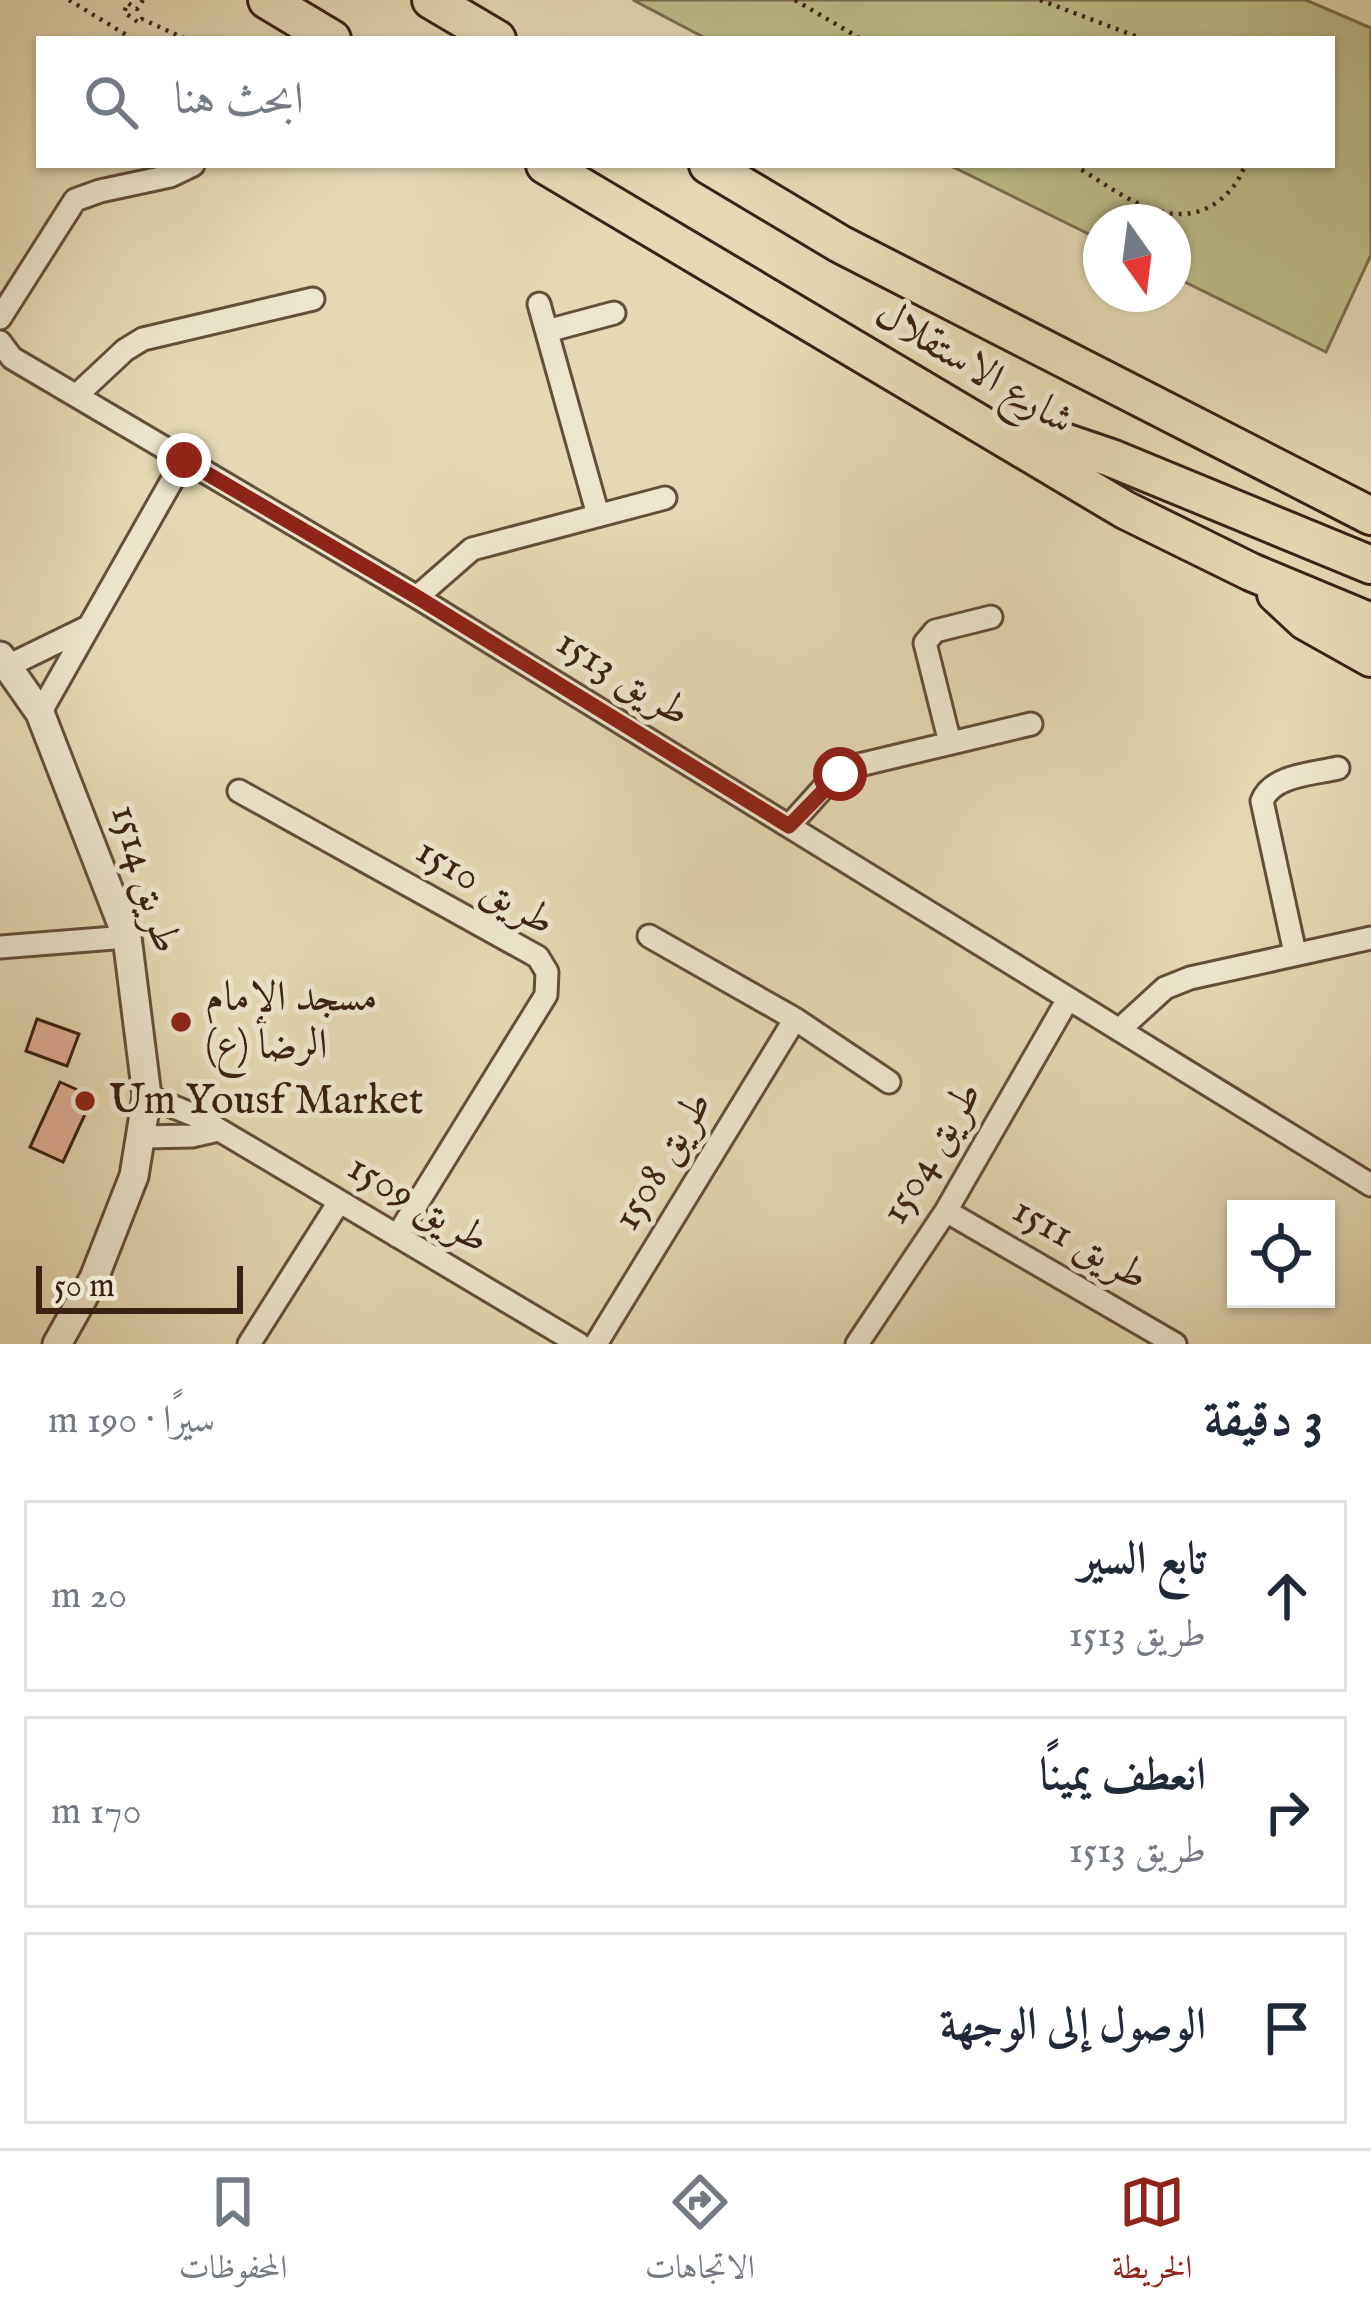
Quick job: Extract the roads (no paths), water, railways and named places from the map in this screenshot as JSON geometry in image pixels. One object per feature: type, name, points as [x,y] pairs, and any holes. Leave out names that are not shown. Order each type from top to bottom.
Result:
[{"type":"main road","points":[[267,0],[327,36]]},
{"type":"main road","points":[[431,0],[491,36]]},
{"type":"main road","name":"شارع الاستقلال","points":[[550,168],[1125,509],[1250,572],[1371,622]]},
{"type":"main road","name":"شارع الاستقلال","points":[[713,168],[840,244],[1371,516]]},
{"type":"main road","points":[[936,399],[1111,458],[1371,565]]},
{"type":"main road","points":[[1292,479],[1371,496]]},
{"type":"main road","points":[[1250,572],[1305,620],[1371,658]]},
{"type":"street","points":[[0,318],[75,200],[187,168]]},
{"type":"street","points":[[78,394],[143,339],[313,299]]},
{"type":"street","points":[[539,304],[598,515]]},
{"type":"street","points":[[547,331],[614,313]]},
{"type":"street","name":"طريق 1513","points":[[0,342],[12,358],[417,597],[1371,1185]]},
{"type":"street","points":[[40,713],[184,460]]},
{"type":"street","points":[[417,597],[472,549],[665,498]]},
{"type":"street","points":[[950,743],[926,638],[934,631],[991,617]]},
{"type":"street","points":[[4,661],[89,627]]},
{"type":"street","name":"طريق 1514","points":[[4,661],[40,713],[127,937],[147,1096],[134,1176],[94,1278],[57,1344]]},
{"type":"street","points":[[789,826],[826,785],[855,766],[1031,724]]},
{"type":"street","points":[[1295,953],[1262,801],[1276,783],[1338,768]]},
{"type":"street","name":"طريق 1510","points":[[239,791],[538,957],[548,972],[546,995],[397,1236]]},
{"type":"street","points":[[649,936],[795,1019],[889,1082]]},
{"type":"street","points":[[2,953],[127,937]]},
{"type":"street","points":[[1119,1030],[1165,988],[1371,938]]},
{"type":"street","name":"طريق 1504","points":[[857,1344],[946,1211],[1068,999]]},
{"type":"street","name":"طريق 1508","points":[[596,1344],[795,1019]]},
{"type":"street","name":"طريق 1509","points":[[147,1096],[196,1116],[579,1344]]},
{"type":"street","points":[[143,1137],[218,1130]]},
{"type":"street","points":[[249,1344],[339,1202]]},
{"type":"street","name":"طريق 1511","points":[[946,1211],[1175,1344]]},
{"type":"place","name":"مسجد الإمام الرضا (ع)","points":[[181,1022]]},
{"type":"place","name":"Um Yousf Market","points":[[85,1101]]}]
